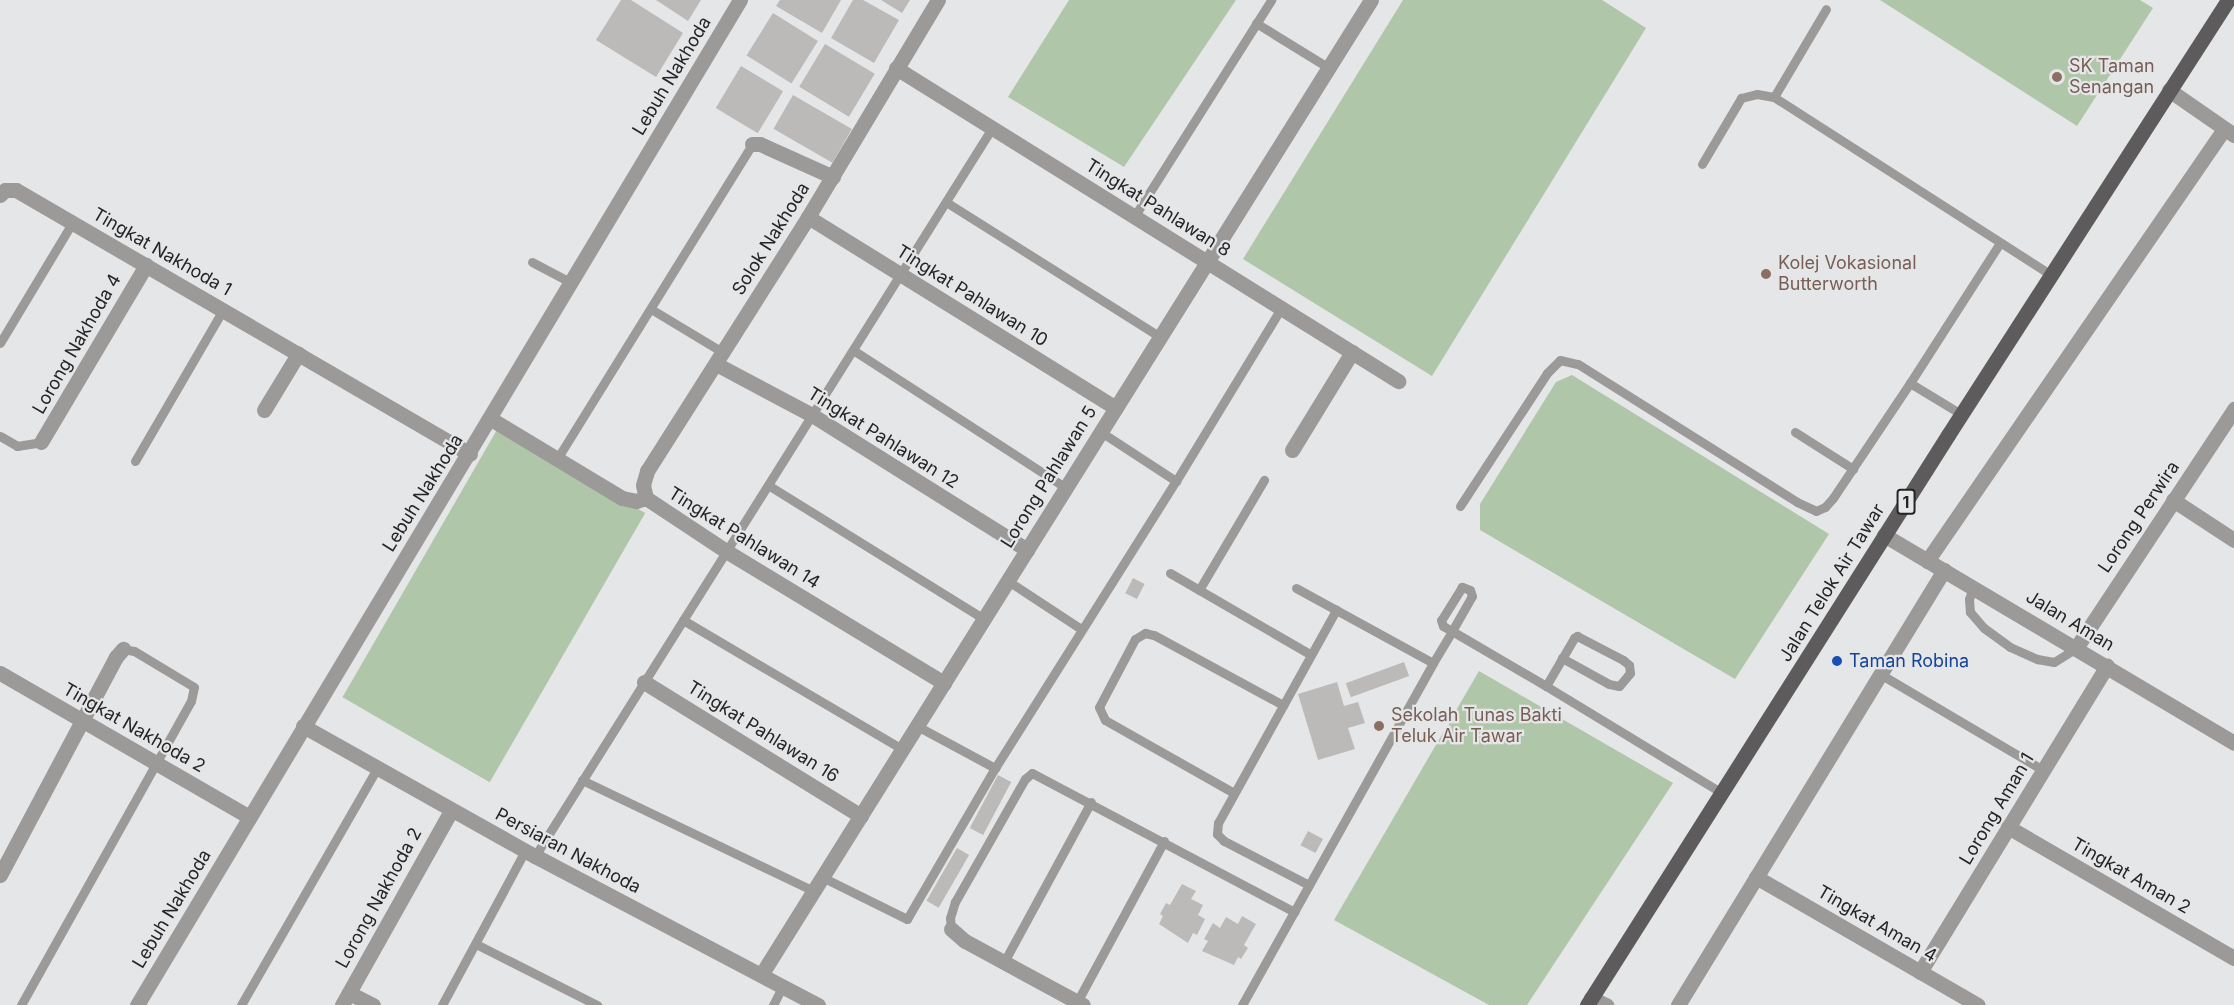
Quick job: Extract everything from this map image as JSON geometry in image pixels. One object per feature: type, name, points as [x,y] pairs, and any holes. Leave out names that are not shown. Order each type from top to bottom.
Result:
[{"type":"main road","name":"Jalan Telok Air Tawar","points":[[1589,1001],[1961,414],[2228,0]]},
{"type":"street","name":"Lebuh Nakhoda","points":[[137,1005],[303,726],[572,284],[740,0]]},
{"type":"street","name":"Solok Nakhoda","points":[[646,498],[643,485],[647,471],[808,217],[938,0]]},
{"type":"street","name":"Lorong Pahlawan 5","points":[[761,975],[1371,0]]},
{"type":"street","name":"Tingkat Pahlawan 8","points":[[896,68],[1398,381]]},
{"type":"street","points":[[1927,561],[2229,132],[2169,90]]},
{"type":"street","points":[[752,144],[759,144],[832,177]]},
{"type":"street","name":"Tingkat Nakhoda 1","points":[[3,192],[16,190],[470,454]]},
{"type":"street","name":"Tingkat Pahlawan 10","points":[[808,217],[1116,408]]},
{"type":"street","name":"Lorong Nakhoda 4","points":[[41,442],[146,265]]},
{"type":"street","points":[[1292,450],[1352,352]]},
{"type":"street","points":[[264,410],[298,354]]},
{"type":"street","name":"Tingkat Pahlawan 12","points":[[720,358],[1027,550]]},
{"type":"street","name":"Lorong Perwira","points":[[2076,648],[2234,409]]},
{"type":"street","name":"Tingkat Pahlawan 14","points":[[491,419],[622,498],[636,501],[646,498],[726,551],[944,683]]},
{"type":"street","points":[[2173,500],[2234,540]]},
{"type":"street","name":"Jalan Aman","points":[[1884,536],[2234,743]]},
{"type":"street","points":[[1678,1005],[1944,570]]},
{"type":"street","points":[[0,875],[116,657],[123,649]]},
{"type":"street","name":"Lorong Aman 1","points":[[1920,972],[2107,666]]},
{"type":"street","name":"Tingkat Nakhoda 2","points":[[1,675],[249,818]]},
{"type":"street","name":"Tingkat Pahlawan 16","points":[[644,682],[861,816]]},
{"type":"street","name":"Persiaran Nakhoda","points":[[303,726],[530,854],[818,1005]]},
{"type":"street","name":"Lorong Nakhoda 2","points":[[345,999],[451,811]]},
{"type":"street","name":"Tingkat Aman 2","points":[[2008,827],[2234,958]]},
{"type":"street","name":"Tingkat Aman 4","points":[[1756,877],[1978,1005]]},
{"type":"street","points":[[951,929],[965,941],[1080,1003]]},
{"type":"street","points":[[345,999],[373,1005]]},
{"type":"street","points":[[1589,1001],[1606,1005]]},
{"type":"lane","points":[[1134,217],[1271,0]]},
{"type":"lane","points":[[1774,98],[1826,9]]},
{"type":"lane","points":[[1256,23],[1329,68]]},
{"type":"lane","points":[[1702,164],[1741,98],[1756,94],[1774,98],[2051,275]]},
{"type":"lane","points":[[442,1005],[530,854],[582,780],[992,128]]},
{"type":"lane","points":[[557,459],[752,144]]},
{"type":"lane","points":[[946,202],[1160,337]]},
{"type":"lane","points":[[0,343],[72,223]]},
{"type":"lane","points":[[1460,506],[1547,373],[1560,360],[1578,364],[1816,511],[1826,507],[1910,383],[2000,243]]},
{"type":"lane","points":[[531,262],[572,284]]},
{"type":"lane","points":[[822,877],[907,919],[995,768],[1176,481],[1281,308]]},
{"type":"lane","points":[[651,309],[720,358]]},
{"type":"lane","points":[[135,460],[223,310]]},
{"type":"lane","points":[[853,350],[1066,488]]},
{"type":"lane","points":[[1910,383],[1961,414]]},
{"type":"lane","points":[[1101,432],[1176,481]]},
{"type":"lane","points":[[1795,432],[1853,469]]},
{"type":"lane","points":[[0,436],[17,446],[41,442]]},
{"type":"lane","points":[[1199,590],[1264,480]]},
{"type":"lane","points":[[768,484],[984,619]]},
{"type":"lane","points":[[1170,573],[1311,654]]},
{"type":"lane","points":[[1008,581],[1081,629]]},
{"type":"lane","points":[[1973,587],[1969,599],[1971,612],[1984,628],[2010,647],[2037,659],[2054,662],[2076,648]]},
{"type":"lane","points":[[1296,588],[1433,663]]},
{"type":"lane","points":[[1309,885],[1224,841],[1217,834],[1218,824],[1234,793],[1336,610]]},
{"type":"lane","points":[[683,620],[902,749]]},
{"type":"lane","points":[[1242,1005],[1452,631],[1722,794]]},
{"type":"lane","points":[[1234,793],[1105,720],[1099,706],[1135,639],[1145,633],[1154,635],[1282,705]]},
{"type":"lane","points":[[1546,686],[1562,658],[1577,636],[1623,660],[1629,665],[1630,673],[1618,686],[1609,684],[1562,658]]},
{"type":"lane","points":[[21,1005],[191,701],[194,687],[134,651],[123,649]]},
{"type":"lane","points":[[1880,674],[2043,770]]},
{"type":"lane","points":[[917,726],[995,768]]},
{"type":"lane","points":[[241,1005],[378,767]]},
{"type":"lane","points":[[951,929],[950,918],[955,902],[1025,779],[1032,773],[1164,840],[1294,912]]},
{"type":"lane","points":[[582,780],[814,891]]},
{"type":"lane","points":[[1004,962],[1090,802]]},
{"type":"lane","points":[[1080,1003],[1164,840]]},
{"type":"lane","points":[[476,944],[597,1005]]},
{"type":"lane","points":[[773,1005],[782,987]]},
{"type":"green space","points":[[1069,0],[1236,0],[1124,167],[1008,97]]},
{"type":"green space","points":[[1403,0],[1602,0],[1646,28],[1432,376],[1243,259]]},
{"type":"green space","name":"SK Taman Senangan","points":[[1880,0],[2140,0],[2153,8],[2077,126]]},
{"type":"green space","points":[[1572,375],[1829,534],[1735,679],[1480,530],[1480,504],[1556,382]]},
{"type":"green space","points":[[498,428],[645,513],[490,782],[343,697]]},
{"type":"green space","points":[[1479,671],[1673,783],[1527,1005],[1489,1005],[1334,920]]},
{"type":"building","points":[[621,0],[631,0],[683,33],[656,77],[596,40]]},
{"type":"building","points":[[656,0],[701,0],[688,21]]},
{"type":"building","points":[[780,0],[841,0],[822,33],[776,6]]},
{"type":"building","points":[[853,0],[863,0],[899,20],[874,63],[831,38]]},
{"type":"building","points":[[881,0],[910,0],[902,13]]},
{"type":"building","points":[[773,13],[818,41],[791,83],[747,55]]},
{"type":"building","points":[[825,44],[875,74],[849,117],[799,87]]},
{"type":"building","points":[[741,66],[783,91],[758,133],[716,108]]},
{"type":"building","points":[[793,95],[852,129],[832,163],[774,129]]},
{"type":"building","points":[[1133,578],[1145,584],[1137,599],[1125,593]]},
{"type":"building","points":[[1404,662],[1409,676],[1351,697],[1346,683]]},
{"type":"building","points":[[1337,682],[1344,706],[1358,702],[1365,723],[1348,728],[1355,749],[1318,760],[1298,694]]},
{"type":"building","points":[[998,775],[1011,782],[983,835],[970,828]]},
{"type":"building","points":[[1308,831],[1323,839],[1315,853],[1300,845]]},
{"type":"building","points":[[957,848],[969,855],[939,908],[926,901]]},
{"type":"building","points":[[1182,884],[1196,891],[1191,899],[1203,905],[1198,915],[1205,919],[1197,935],[1193,933],[1188,943],[1159,924],[1163,916],[1160,914],[1166,903],[1170,905]]},
{"type":"building","points":[[1242,916],[1256,924],[1244,945],[1248,948],[1241,959],[1238,957],[1234,965],[1202,951],[1208,941],[1204,939],[1213,923],[1220,928],[1226,917],[1238,924]]},
{"type":"place","name":"SK Taman Senangan","points":[[2057,77]]},
{"type":"place","name":"Kolej Vokasional Butterworth","points":[[1766,274]]},
{"type":"place","name":"Taman Robina","points":[[1837,661]]},
{"type":"place","name":"Sekolah Tunas Bakti Teluk Air Tawar","points":[[1379,726]]}]
